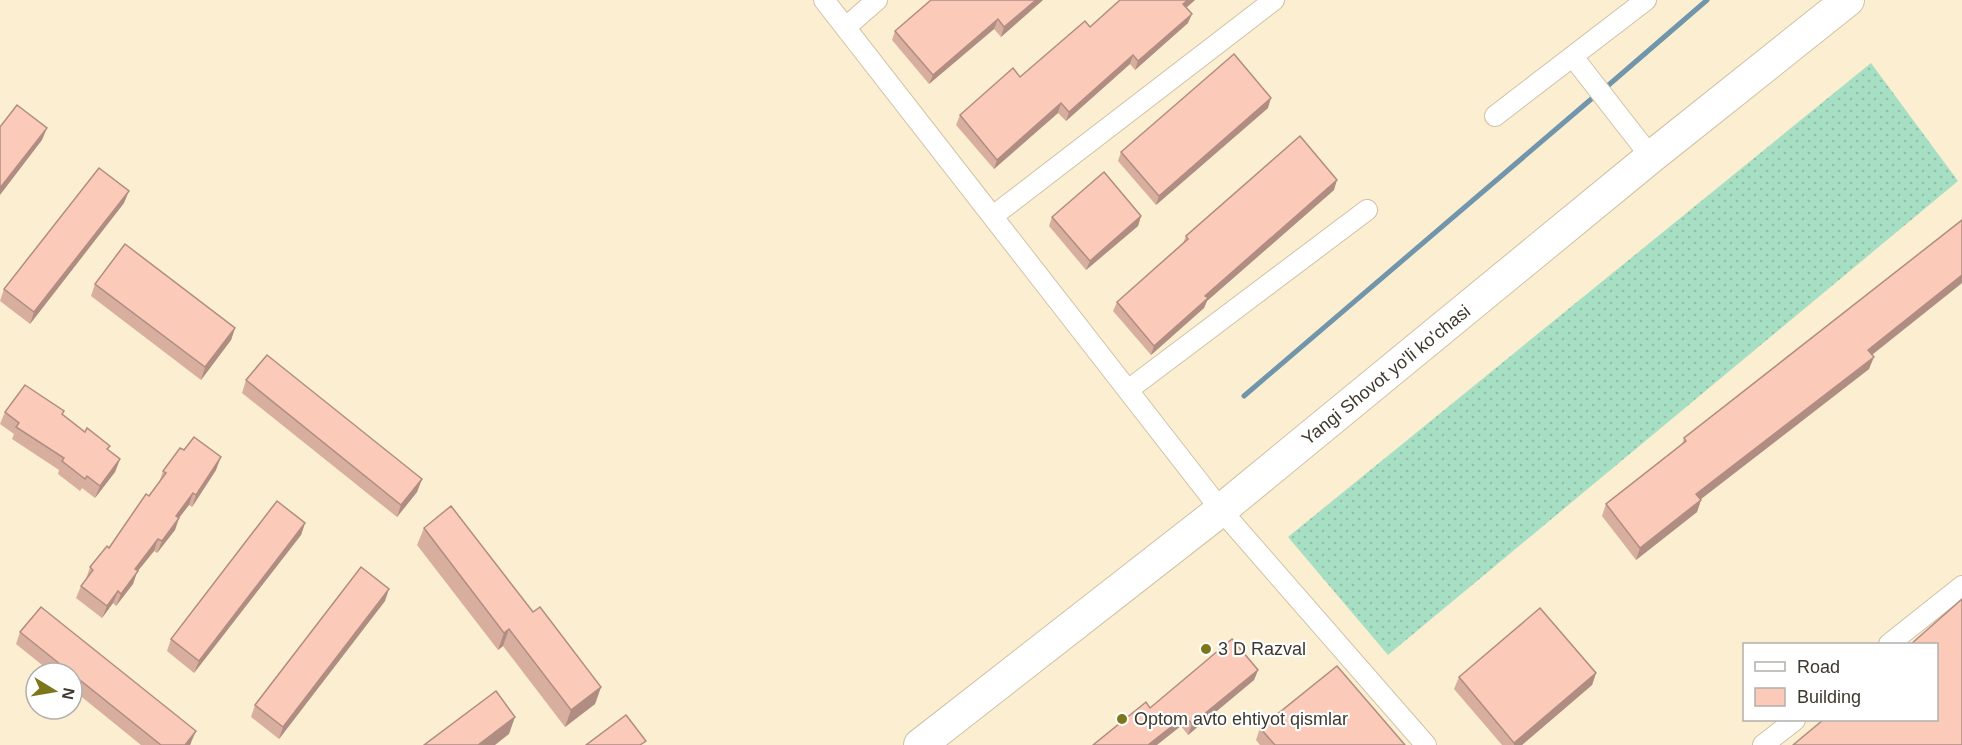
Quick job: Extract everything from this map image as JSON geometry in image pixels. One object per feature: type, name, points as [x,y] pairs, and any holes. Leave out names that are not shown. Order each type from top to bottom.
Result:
[{"type":"main road","name":"Yangi Shovot yo'li ko'chasi","points":[[920,745],[1221,510],[1651,157],[1848,0]]},
{"type":"street","points":[[824,0],[1221,510],[1426,745]]},
{"type":"street","points":[[846,27],[877,0]]},
{"type":"street","points":[[993,216],[1274,0]]},
{"type":"street","points":[[1495,116],[1646,0]]},
{"type":"street","points":[[1573,57],[1651,157]]},
{"type":"street","points":[[1128,390],[1367,210]]},
{"type":"street","points":[[1891,643],[1962,586]]},
{"type":"street","points":[[1763,745],[1794,721]]},
{"type":"green space","points":[[1871,63],[1958,181],[1388,655],[1288,537]]},
{"type":"building","points":[[931,0],[1036,0],[1004,27],[998,19],[933,75],[895,31]]},
{"type":"building","points":[[1120,0],[1188,0],[1183,4],[1192,14],[1138,61],[1133,55],[1069,112],[1061,103],[997,160],[960,115],[1013,68],[1020,77],[1085,21],[1090,27]]},
{"type":"building","points":[[1234,54],[1271,98],[1159,196],[1121,152]]},
{"type":"building","points":[[17,105],[47,128],[0,188],[0,127]]},
{"type":"building","points":[[1300,136],[1337,180],[1205,296],[1208,298],[1154,346],[1117,302],[1188,239],[1186,236]]},
{"type":"building","points":[[99,168],[129,191],[34,312],[4,289]]},
{"type":"building","points":[[1104,172],[1141,216],[1090,261],[1052,217]]},
{"type":"building","points":[[1962,220],[1962,275],[1868,350],[1874,357],[1696,494],[1701,500],[1640,548],[1606,504],[1686,441],[1684,438]]},
{"type":"building","points":[[125,244],[235,328],[205,367],[95,284]]},
{"type":"building","points":[[267,355],[422,479],[401,505],[246,380]]},
{"type":"building","points":[[25,385],[64,411],[62,414],[85,432],[87,428],[110,446],[107,449],[120,459],[100,486],[87,476],[85,479],[62,461],[64,458],[16,427],[19,423],[5,412]]},
{"type":"building","points":[[194,437],[221,457],[196,495],[193,493],[176,516],[179,518],[162,541],[158,539],[135,569],[138,571],[121,594],[118,591],[107,606],[81,586],[93,570],[90,567],[107,546],[109,548],[146,494],[149,496],[166,473],[163,471],[180,448],[184,450]]},
{"type":"building","points":[[277,501],[305,523],[199,661],[171,639]]},
{"type":"building","points":[[451,506],[533,612],[540,607],[601,687],[571,710],[509,629],[504,633],[424,528]]},
{"type":"building","points":[[361,567],[389,589],[283,727],[255,705]]},
{"type":"building","points":[[1962,599],[1962,745],[1793,745],[1822,721],[1938,721],[1938,643],[1912,643]]},
{"type":"building","points":[[41,607],[196,731],[185,745],[161,745],[84,683],[84,661],[56,661],[20,632]]},
{"type":"building","points":[[1540,608],[1596,673],[1514,743],[1459,677]]},
{"type":"building","points":[[1232,639],[1258,670],[1192,724],[1185,716],[1148,745],[1093,745],[1146,702],[1150,708]]},
{"type":"building","points":[[1337,666],[1405,745],[1275,745],[1260,728]]},
{"type":"building","points":[[496,691],[515,717],[478,745],[424,745]]},
{"type":"building","points":[[626,715],[646,741],[640,745],[586,745]]},
{"type":"waterway","points":[[1604,89],[1707,0]]},
{"type":"waterway","points":[[1244,396],[1596,95]]},
{"type":"place","name":"3 D Razval","points":[[1206,649]]},
{"type":"place","name":"Optom avto ehtiyot qismlar","points":[[1122,719]]}]
